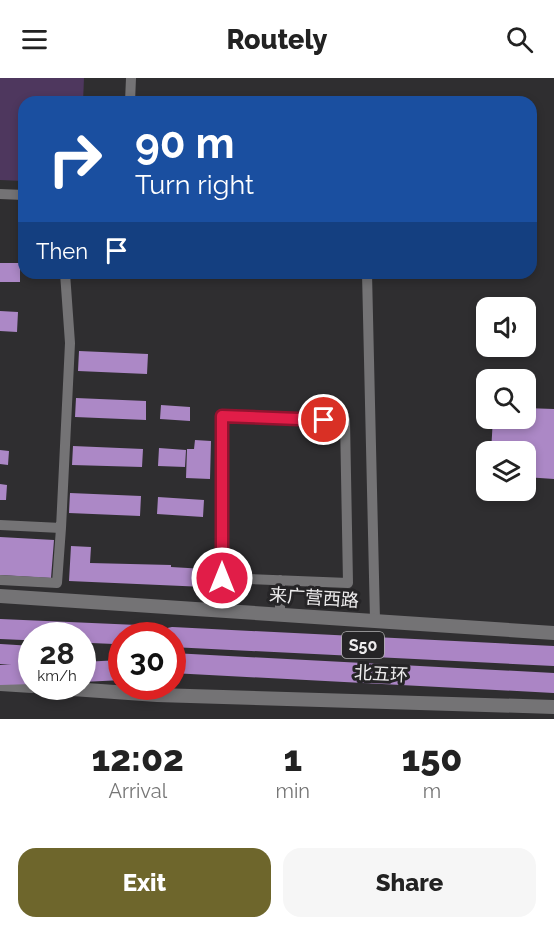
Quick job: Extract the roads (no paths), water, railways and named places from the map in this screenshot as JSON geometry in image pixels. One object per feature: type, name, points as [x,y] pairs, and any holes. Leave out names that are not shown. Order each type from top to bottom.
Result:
[{"type":"highway","points":[[0,629],[108,634]]},
{"type":"highway","name":"北五环","points":[[186,638],[554,656]]},
{"type":"highway","points":[[0,654],[18,655]]},
{"type":"highway","name":"北五环","points":[[186,665],[554,683]]},
{"type":"highway","points":[[0,675],[18,675]]},
{"type":"street","points":[[130,96],[131,78]]},
{"type":"street","points":[[0,194],[18,195]]},
{"type":"street","points":[[0,580],[57,583],[62,528],[69,343],[65,279]]},
{"type":"street","points":[[367,279],[375,620]]},
{"type":"street","points":[[222,416],[345,420],[348,583],[280,580],[222,578],[222,416]]},
{"type":"street","points":[[0,525],[62,528]]},
{"type":"street","points":[[280,580],[280,614]]},
{"type":"street","name":"来广营西路","points":[[0,596],[554,633]]},
{"type":"street","points":[[0,684],[18,685]]},
{"type":"street","points":[[96,691],[157,695],[554,707]]}]
